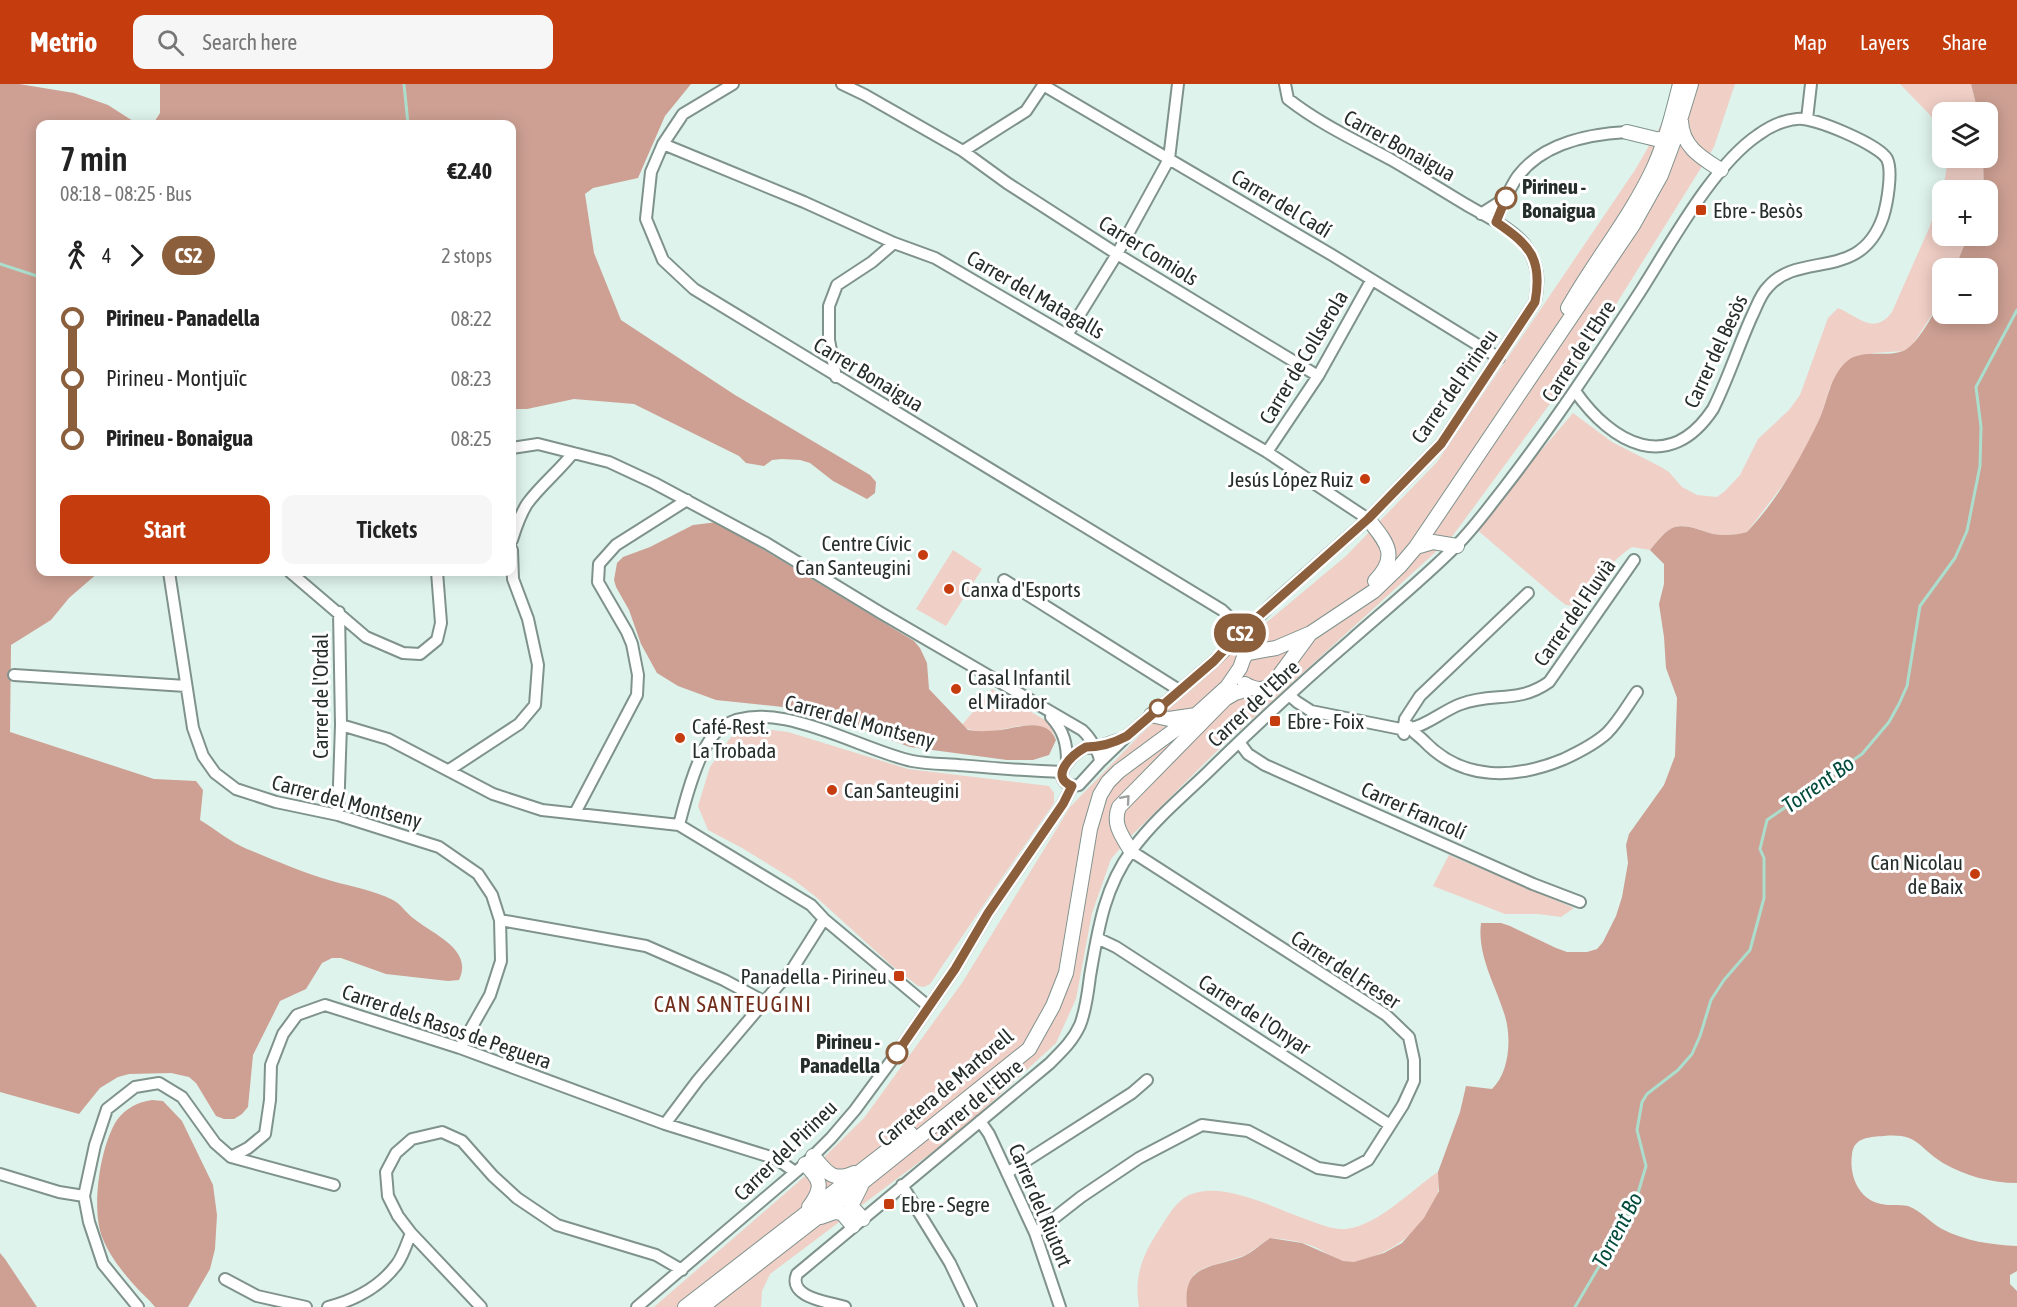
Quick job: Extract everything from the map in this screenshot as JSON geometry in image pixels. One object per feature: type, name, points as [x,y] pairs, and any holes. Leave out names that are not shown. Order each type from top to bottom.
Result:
[{"type":"main road","points":[[1659,180],[1676,119],[1680,84]]},
{"type":"main road","points":[[1655,135],[1676,119],[1687,102],[1691,84]]},
{"type":"main road","points":[[1655,135],[1672,132],[1679,112],[1687,102]]},
{"type":"main road","points":[[1676,119],[1697,155],[1721,170]]},
{"type":"main road","points":[[1627,132],[1641,129],[1667,141],[1666,157],[1659,180]]},
{"type":"main road","points":[[1536,365],[1573,299],[1641,192],[1656,161],[1655,135]]},
{"type":"main road","points":[[1311,633],[1269,687],[1252,688],[1242,679],[1241,661],[1248,653],[1276,648],[1311,633],[1382,584],[1416,547],[1536,365],[1579,306],[1659,180],[1677,158],[1697,155]]},
{"type":"main road","points":[[1347,608],[1388,564],[1387,546],[1368,519]]},
{"type":"main road","points":[[1416,547],[1433,542],[1457,546]]},
{"type":"main road","points":[[1261,649],[1270,652],[1275,657],[1279,674]]},
{"type":"main road","points":[[1151,715],[1169,719],[1196,715],[1227,687],[1240,668]]},
{"type":"main road","name":"Carretera de Martorell","points":[[844,1206],[864,1175],[1029,1049],[1053,1006],[1066,974],[1090,829],[1100,795],[1108,782],[1119,771],[1196,715],[1235,693],[1252,688]]},
{"type":"main road","points":[[1131,851],[1117,825],[1119,807],[1225,699]]},
{"type":"main road","points":[[685,1307],[864,1175],[884,1153],[1038,1031]]},
{"type":"main road","points":[[858,1222],[844,1206],[842,1191],[873,1167],[884,1153]]},
{"type":"main road","points":[[804,1164],[834,1177],[864,1175]]},
{"type":"main road","points":[[702,1307],[808,1218],[819,1187],[816,1176],[804,1164]]},
{"type":"main road","points":[[808,1218],[835,1212],[844,1206]]},
{"type":"street","name":"Carrer Bonaigua","points":[[733,84],[683,114],[663,144],[651,172],[646,219],[663,260],[694,289],[1222,610],[1243,630]]},
{"type":"street","points":[[842,84],[963,151],[1026,111],[1043,85]]},
{"type":"street","points":[[1067,335],[1118,254],[1169,159],[1178,84]]},
{"type":"street","name":"Carrer Bonaigua","points":[[1285,84],[1288,99],[1310,116],[1390,159],[1507,230]]},
{"type":"street","points":[[1807,119],[1810,84]]},
{"type":"street","name":"Carrer del Cadí","points":[[1043,85],[1499,358]]},
{"type":"street","name":"Carrer de l'Ebre","points":[[845,1307],[802,1293],[795,1286],[800,1271],[1054,1058],[1073,1037],[1082,1018],[1096,938],[1106,898],[1116,874],[1131,851],[1153,826],[1289,695],[1457,546],[1538,444],[1694,207],[1721,170],[1758,135],[1795,119],[1807,119]]},
{"type":"street","name":"Carrer del Besòs","points":[[1575,391],[1599,421],[1631,442],[1655,448],[1678,442],[1699,427],[1713,409],[1741,340],[1769,285],[1798,270],[1848,258],[1864,248],[1874,237],[1886,208],[1889,169],[1886,157],[1874,147],[1807,119]]},
{"type":"street","points":[[1496,222],[1519,175],[1544,154],[1576,139],[1627,132]]},
{"type":"street","name":"Carrer del Matagalls","points":[[663,144],[804,202],[894,243],[935,258],[1267,452],[1368,519]]},
{"type":"street","name":"Carrer Comiols","points":[[963,151],[1007,183],[1118,254],[1318,376]]},
{"type":"street","points":[[1481,214],[1506,198]]},
{"type":"street","points":[[1506,198],[1507,230]]},
{"type":"street","name":"Carrer del Pirineu","points":[[637,1307],[804,1164],[855,1110],[955,969],[988,913],[1063,804],[1072,786],[1078,784],[1127,736],[1214,661],[1243,630],[1368,519],[1441,444],[1535,302],[1538,283],[1537,269],[1527,247],[1507,230]]},
{"type":"street","points":[[836,377],[829,340],[829,306],[837,285],[872,262],[894,243]]},
{"type":"street","name":"Carrer de Collserola","points":[[1267,452],[1318,376],[1371,280]]},
{"type":"street","points":[[516,447],[538,444],[609,462],[687,500],[766,543],[1082,730],[1099,753],[1100,762]]},
{"type":"street","points":[[516,528],[528,504],[573,453]]},
{"type":"street","points":[[575,813],[637,695],[638,675],[632,644],[598,582],[599,564],[615,545],[687,500]]},
{"type":"street","name":"Carrer del Fluvià","points":[[1407,729],[1420,727],[1439,713],[1463,703],[1529,694],[1549,682],[1634,560]]},
{"type":"street","name":"Carrer del Montseny","points":[[170,576],[193,728],[203,756],[215,773],[236,789],[276,802],[338,815],[440,847],[478,874],[492,895],[500,920],[501,960],[490,995],[460,1048]]},
{"type":"street","points":[[295,576],[339,612],[366,638],[403,653],[420,654],[437,640],[441,623],[437,576]]},
{"type":"street","points":[[449,770],[519,724],[535,705],[538,665],[528,619],[513,576]]},
{"type":"street","points":[[1004,580],[1179,690]]},
{"type":"street","points":[[1407,729],[1405,719],[1420,696],[1528,593]]},
{"type":"street","name":"Carrer de l'Ordal","points":[[338,815],[341,725],[339,612]]},
{"type":"street","points":[[14,675],[186,686]]},
{"type":"street","points":[[1289,695],[1311,711],[1407,729],[1440,756],[1460,765],[1485,772],[1513,774],[1552,764],[1589,746],[1616,723],[1636,692]]},
{"type":"street","points":[[1042,708],[1063,734],[1067,747],[1063,780],[1072,786]]},
{"type":"street","name":"Carrer del Montseny","points":[[679,825],[705,748],[719,728],[739,718],[775,717],[912,761],[1020,771],[1064,767]]},
{"type":"street","points":[[341,725],[388,739],[493,794],[542,810],[679,825],[811,905],[824,919],[928,1006]]},
{"type":"street","name":"Carrer del Pirineu","points":[[1064,767],[1082,749],[1116,742],[1127,736]]},
{"type":"street","name":"Carrer Francolí","points":[[1239,742],[1248,754],[1266,765],[1533,884],[1580,902]]},
{"type":"street","name":"Carrer del Freser","points":[[1035,1233],[1081,1197],[1139,1158],[1202,1125],[1248,1131],[1318,1168],[1345,1172],[1368,1160],[1403,1105],[1414,1081],[1414,1060],[1409,1037],[1386,1015],[1131,851]]},
{"type":"street","points":[[665,1124],[698,1080],[793,968],[824,919]]},
{"type":"street","points":[[500,920],[646,946],[724,980],[765,1002]]},
{"type":"street","name":"Carrer de l'Onyar","points":[[1096,938],[1116,947],[1390,1125]]},
{"type":"street","name":"Carrer dels Rasos de Peguera","points":[[231,1157],[248,1148],[265,1134],[270,1100],[271,1065],[283,1034],[297,1015],[325,1005],[460,1048],[665,1124],[777,1159],[804,1164]]},
{"type":"street","points":[[1007,1173],[1132,1093],[1147,1080]]},
{"type":"street","points":[[138,1307],[103,1264],[88,1222],[84,1196],[95,1146],[107,1109],[135,1087],[159,1083],[182,1097],[215,1143],[231,1157],[334,1185]]},
{"type":"street","name":"Carrer del Riutort","points":[[980,1121],[989,1134],[1035,1233],[1060,1307]]},
{"type":"street","points":[[482,1307],[411,1233],[398,1216],[388,1196],[386,1172],[396,1153],[412,1138],[442,1132],[462,1141],[493,1176],[517,1198],[557,1225],[656,1255],[682,1270]]},
{"type":"street","points":[[0,1174],[59,1192],[84,1196]]},
{"type":"street","points":[[902,1185],[950,1263],[971,1307]]},
{"type":"street","points":[[328,1307],[350,1302],[375,1287],[398,1263],[411,1233]]},
{"type":"street","points":[[225,1279],[257,1296],[306,1307]]},
{"type":"shaded area","points":[[0,84],[19,84],[74,93],[108,105],[131,120],[36,120],[36,576],[94,576],[69,598],[51,620],[11,645],[10,732],[154,779],[196,781],[203,790],[200,820],[247,849],[310,874],[393,900],[413,918],[449,943],[461,959],[462,969],[459,980],[448,981],[386,974],[341,958],[332,958],[322,963],[306,989],[280,1001],[253,1055],[248,1107],[234,1119],[216,1116],[196,1083],[189,1077],[171,1073],[129,1074],[118,1077],[100,1088],[79,1114],[0,1092]]},
{"type":"shaded area","points":[[160,84],[691,84],[665,116],[638,178],[593,188],[585,194],[594,253],[621,320],[735,395],[870,475],[876,482],[875,493],[867,499],[833,481],[810,463],[800,460],[772,460],[764,466],[746,463],[739,456],[634,404],[574,399],[527,409],[516,409],[516,120],[156,120],[160,113]]},
{"type":"shaded area","points":[[1673,84],[1735,84],[1714,147],[1577,367],[1451,538],[1218,750],[1133,834],[1111,859],[1092,913],[1076,999],[1056,1043],[958,1133],[770,1274],[762,1291],[761,1307],[654,1307],[804,1177],[864,1118],[962,983],[1070,807],[1139,736],[1212,668],[1346,556],[1437,462],[1635,170],[1662,123]]},
{"type":"shaded area","points":[[1900,84],[1971,84],[1976,102],[1932,102],[1932,118]]},
{"type":"shaded area","points":[[1971,84],[2017,84],[2017,1183],[1988,1180],[1960,1172],[1943,1163],[1911,1139],[1904,1137],[1873,1137],[1859,1141],[1853,1148],[1851,1162],[1857,1185],[1866,1197],[1873,1201],[1884,1205],[1908,1206],[1942,1229],[1960,1237],[2017,1246],[2017,1271],[2010,1275],[2010,1284],[2017,1291],[2017,1307],[1187,1307],[1189,1283],[1194,1275],[1210,1266],[1246,1255],[1270,1238],[1302,1243],[1343,1261],[1354,1262],[1384,1253],[1402,1243],[1424,1218],[1439,1191],[1438,1172],[1460,1112],[1466,1086],[1492,1089],[1498,1082],[1506,1064],[1507,1022],[1484,958],[1480,935],[1481,923],[1501,923],[1510,926],[1567,952],[1587,952],[1597,949],[1616,916],[1622,897],[1628,863],[1626,845],[1629,834],[1664,785],[1675,756],[1677,698],[1666,668],[1659,604],[1664,584],[1664,564],[1650,550],[1665,533],[1680,526],[1722,535],[1747,532],[1769,506],[1796,464],[1819,420],[1836,375],[1840,368],[1852,358],[1866,354],[1889,354],[1903,351],[1914,342],[1932,316],[1932,324],[1998,324],[1998,258],[1959,258],[1964,246],[1998,246],[1998,180],[1984,180],[1983,168],[1998,168],[1998,102],[1976,102]]},
{"type":"shaded area","points":[[1946,168],[1983,168],[1984,180],[1944,180]]},
{"type":"shaded area","points":[[1932,220],[1932,246],[1964,246],[1959,258],[1932,258],[1932,315],[1911,347],[1903,351],[1873,353],[1830,387],[1822,414],[1798,465],[1747,532],[1722,535],[1684,526],[1672,528],[1650,550],[1632,547],[1623,553],[1577,606],[1566,605],[1558,599],[1475,528],[1573,413],[1612,442],[1669,472],[1682,487],[1697,495],[1717,497],[1740,475],[1758,439],[1789,410],[1800,395],[1828,318],[1838,308],[1873,324],[1885,319],[1892,312]]},
{"type":"shaded area","points":[[718,522],[914,641],[927,663],[929,689],[968,730],[989,731],[1040,726],[1052,733],[1056,740],[1049,755],[1033,760],[1007,760],[910,747],[857,728],[783,707],[716,700],[678,686],[657,673],[641,644],[629,610],[616,587],[614,580],[617,563],[623,557],[650,547],[693,525]]},
{"type":"shaded area","name":"Canxa d'Esports","points":[[953,550],[982,569],[946,626],[916,609]]},
{"type":"shaded area","points":[[992,689],[1045,720],[1052,727],[1056,740],[1053,733],[1037,726],[979,732],[962,725]]},
{"type":"shaded area","points":[[756,728],[788,732],[908,769],[1049,786],[1054,793],[1054,803],[930,984],[924,987],[918,986],[794,880],[708,830],[698,806],[710,767],[731,737]]},
{"type":"shaded area","points":[[1449,855],[1574,908],[1561,917],[1505,914],[1433,886]]},
{"type":"shaded area","points":[[152,1100],[163,1101],[182,1121],[213,1185],[217,1215],[215,1249],[210,1269],[188,1307],[155,1307],[117,1264],[105,1244],[99,1225],[97,1194],[99,1177],[111,1131],[117,1120],[128,1109]]},
{"type":"shaded area","points":[[1438,1172],[1439,1185],[1430,1211],[1410,1234],[1386,1251],[1363,1260],[1347,1262],[1304,1243],[1270,1238],[1246,1255],[1204,1268],[1194,1274],[1187,1307],[1139,1307],[1139,1276],[1144,1258],[1167,1217],[1184,1198],[1198,1192],[1230,1193],[1324,1226],[1346,1229],[1370,1221],[1382,1214]]},
{"type":"shaded area","points":[[0,1253],[5,1259],[37,1307],[0,1307]]},
{"type":"waterway","points":[[404,84],[408,120]]},
{"type":"waterway","points":[[0,264],[36,276]]},
{"type":"waterway","name":"Torrent Bo","points":[[1575,1307],[1620,1231],[1638,1193],[1646,1166],[1637,1130],[1642,1102],[1647,1094],[1678,1070],[1692,1054],[1711,1000],[1724,980],[1750,950],[1764,898],[1764,858],[1760,849],[1767,820],[1862,754],[1889,722],[1907,686],[1920,606],[1955,558],[1967,531],[1980,466],[1981,427],[1976,387],[2017,310]]},
{"type":"bus line","name":"CS2","points":[[897,1053],[955,969],[988,913],[1063,804],[1072,786],[1063,780],[1062,772],[1066,762],[1086,747],[1094,748],[1116,742],[1127,736],[1214,661],[1243,630],[1368,519],[1441,444],[1535,302],[1538,283],[1537,269],[1527,247],[1496,222],[1506,198]]},
{"type":"place","name":"Pirineu - Bonaigua","points":[[1506,198]]},
{"type":"place","name":"Ebre - Besòs","points":[[1701,210]]},
{"type":"place","name":"Jesús López Ruiz","points":[[1365,479]]},
{"type":"place","name":"Centre Cívic Can Santeugini","points":[[923,555]]},
{"type":"place","name":"Canxa d'Esports","points":[[949,589]]},
{"type":"place","name":"Casal Infantil el Mirador","points":[[956,689]]},
{"type":"place","name":"Ebre - Foix","points":[[1275,721]]},
{"type":"place","name":"Café-Rest. La Trobada","points":[[680,738]]},
{"type":"place","name":"Can Santeugini","points":[[832,790]]},
{"type":"place","name":"Can Nicolau de Baix","points":[[1975,874]]},
{"type":"place","name":"Panadella - Pirineu","points":[[899,976]]},
{"type":"place","name":"Pirineu - Panadella","points":[[897,1053]]},
{"type":"place","name":"Ebre - Segre","points":[[889,1204]]},
{"type":"district","name":"CAN SANTEUGINI","points":[[733,1004]]}]
